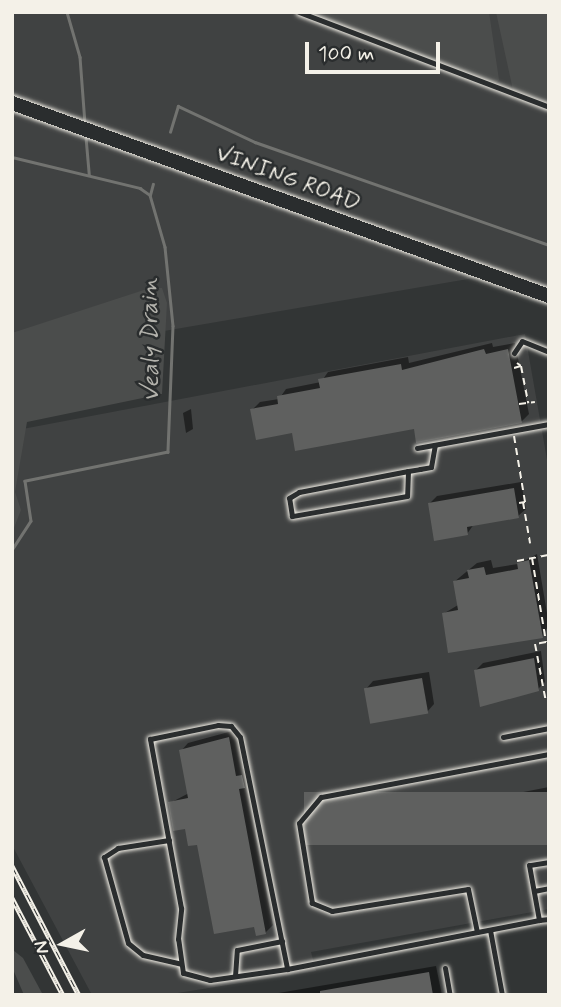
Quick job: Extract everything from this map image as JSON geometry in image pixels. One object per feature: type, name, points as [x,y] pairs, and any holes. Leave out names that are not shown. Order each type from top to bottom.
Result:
[{"type":"main road","name":"VINING ROAD","points":[[12,103],[546,295]]},
{"type":"lane","points":[[299,12],[549,107]]},
{"type":"lane","points":[[514,353],[522,341],[549,352]]},
{"type":"lane","points":[[417,448],[549,424]]},
{"type":"lane","points":[[408,471],[407,496],[292,516],[289,498],[299,492],[408,471],[431,467],[435,445]]},
{"type":"lane","points":[[287,969],[240,737],[231,726],[150,739],[181,908],[183,973],[209,980],[287,969],[549,919]]},
{"type":"lane","points":[[503,737],[549,728]]},
{"type":"lane","points":[[477,932],[468,889],[332,911],[312,903],[299,823],[321,797],[549,754]]},
{"type":"lane","points":[[169,840],[118,848],[104,857],[128,943],[143,955],[181,964]]},
{"type":"lane","points":[[539,920],[529,866],[549,862]]},
{"type":"lane","points":[[534,891],[549,888]]},
{"type":"lane","points":[[490,930],[502,995]]},
{"type":"lane","points":[[235,976],[237,950],[282,941]]},
{"type":"lane","points":[[446,968],[450,995]]},
{"type":"path","points":[[517,363],[522,366],[528,403]]},
{"type":"path","points":[[514,368],[522,366]]},
{"type":"path","points":[[519,404],[534,401]]},
{"type":"path","points":[[513,431],[521,502],[530,543]]},
{"type":"path","points":[[517,561],[549,555]]},
{"type":"path","points":[[532,558],[547,642],[535,644],[546,702]]},
{"type":"shaded area","points":[[12,12],[549,12],[549,289],[479,266],[474,278],[12,357]]},
{"type":"shaded area","points":[[302,12],[489,12],[499,80],[495,84]]},
{"type":"shaded area","points":[[496,12],[549,12],[549,103],[513,90]]},
{"type":"shaded area","points":[[150,288],[162,288],[167,303],[162,394],[27,422],[15,492],[21,510],[12,533],[12,333]]},
{"type":"shaded area","points":[[525,334],[549,471],[549,909],[311,952],[316,971],[165,995],[92,995],[12,845],[12,431]]},
{"type":"shaded area","points":[[13,950],[23,958],[43,995],[24,995],[12,967]]},
{"type":"building","points":[[484,349],[486,354],[508,349],[522,423],[416,443],[414,429],[295,451],[292,433],[256,440],[250,409],[278,404],[277,396],[320,388],[318,379],[401,364],[402,370]]},
{"type":"building","points":[[514,488],[519,518],[467,527],[468,535],[434,541],[428,503]]},
{"type":"building","points":[[529,560],[543,638],[448,653],[442,613],[458,610],[453,581],[469,578],[467,570],[484,567],[486,575],[518,569],[517,563]]},
{"type":"building","points":[[534,658],[539,691],[480,707],[474,670]]},
{"type":"building","points":[[422,678],[428,713],[370,724],[364,688]]},
{"type":"building","points":[[229,737],[236,776],[242,775],[245,788],[239,789],[266,934],[256,936],[254,927],[214,934],[197,845],[188,846],[185,829],[173,831],[168,802],[188,798],[179,750]]},
{"type":"building","points":[[304,792],[549,792],[549,845],[304,845]]},
{"type":"building","points":[[429,972],[433,995],[320,995],[320,991]]},
{"type":"waterway","name":"Vealy Drain","points":[[67,12],[80,57],[85,123]]},
{"type":"waterway","points":[[170,132],[178,106],[255,142],[549,245]]},
{"type":"waterway","name":"Vealy Drain","points":[[86,137],[89,175]]},
{"type":"waterway","name":"Vealy Drain","points":[[12,157],[140,188],[150,195],[165,247],[173,326],[168,452],[25,481],[31,521],[12,550]]},
{"type":"waterway","points":[[150,195],[153,184]]},
{"type":"railway","points":[[12,866],[79,995]]},
{"type":"railway","points":[[12,898],[63,995]]}]
